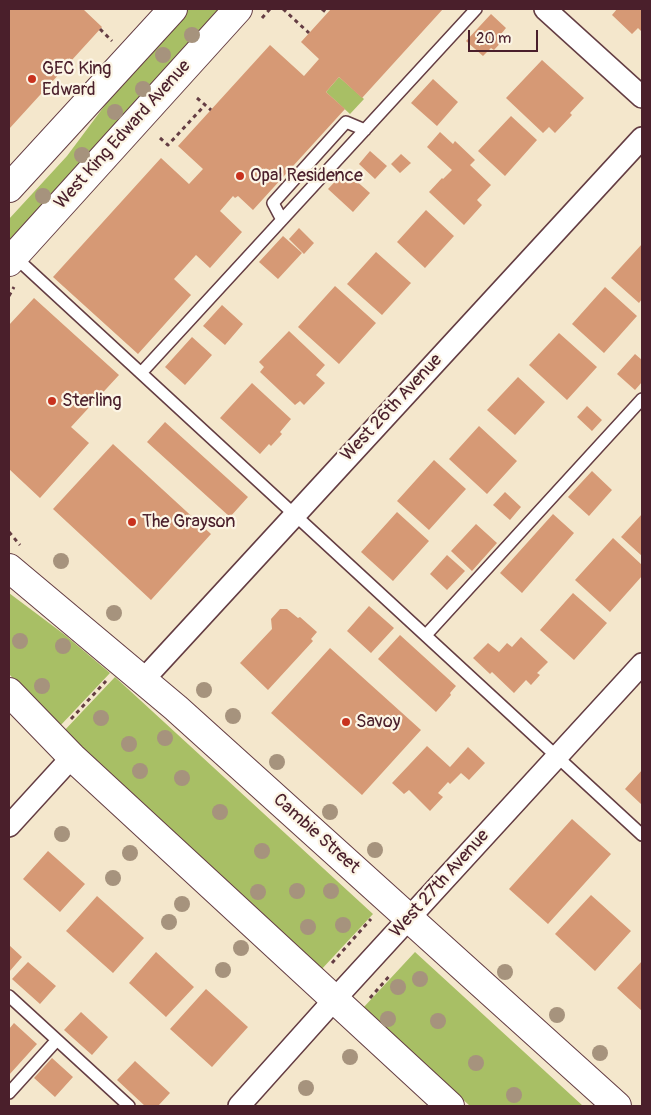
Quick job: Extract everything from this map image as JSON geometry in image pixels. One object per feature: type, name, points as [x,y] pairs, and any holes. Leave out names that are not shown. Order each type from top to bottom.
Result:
[{"type":"main road","points":[[9,188],[173,9]]},
{"type":"main road","name":"West King Edward Avenue","points":[[11,259],[238,9]]},
{"type":"main road","name":"Cambie Street","points":[[9,568],[110,654],[144,680],[617,1106]]},
{"type":"main road","points":[[9,692],[72,757],[450,1106]]},
{"type":"street","points":[[545,9],[642,97]]},
{"type":"street","name":"West 26th Avenue","points":[[144,680],[294,514],[642,138]]},
{"type":"street","name":"West 27th Avenue","points":[[239,1106],[642,664]]},
{"type":"street","points":[[9,826],[72,757]]},
{"type":"lane","points":[[141,373],[476,9]]},
{"type":"lane","points":[[282,220],[273,202],[346,122],[365,130]]},
{"type":"lane","points":[[11,259],[141,373],[642,835]]},
{"type":"lane","points":[[426,635],[642,399]]},
{"type":"lane","points":[[9,996],[129,1106]]},
{"type":"lane","points":[[9,1093],[56,1041]]},
{"type":"path","points":[[283,9],[309,33]]},
{"type":"path","points":[[322,9],[327,13]]},
{"type":"path","points":[[100,30],[112,41]]},
{"type":"path","points":[[197,98],[211,110]]},
{"type":"path","points":[[160,138],[168,145],[205,104]]},
{"type":"path","points":[[66,725],[106,681]]},
{"type":"path","points":[[330,965],[374,916]]},
{"type":"green space","points":[[187,9],[224,9],[9,249],[9,219],[67,156],[132,69]]},
{"type":"green space","points":[[339,77],[364,99],[350,114],[326,92]]},
{"type":"green space","points":[[9,593],[65,635],[110,673],[59,727],[9,674]]},
{"type":"green space","points":[[115,677],[373,914],[320,971],[63,732]]},
{"type":"green space","points":[[415,952],[583,1106],[470,1106],[363,1008]]},
{"type":"building","name":"GEC King Edward","points":[[9,9],[83,9],[102,27],[9,129]]},
{"type":"building","name":"Opal Residence","points":[[331,9],[443,9],[362,98],[339,77],[326,92],[345,109],[253,210],[238,196],[235,198],[233,196],[220,211],[242,232],[210,268],[196,255],[174,279],[191,295],[138,354],[53,277],[161,158],[189,184],[203,169],[178,146],[270,45],[304,76],[319,59],[301,42]]},
{"type":"building","points":[[617,9],[642,9],[642,32],[638,28],[632,34],[612,15]]},
{"type":"building","points":[[491,14],[506,28],[501,34],[505,38],[494,50],[491,48],[483,56],[466,41]]},
{"type":"building","points":[[542,60],[584,98],[570,113],[572,115],[555,133],[549,127],[543,133],[506,98]]},
{"type":"building","points":[[433,79],[458,102],[437,126],[411,103]]},
{"type":"building","points":[[511,116],[537,140],[505,176],[478,151]]},
{"type":"building","points":[[440,132],[453,144],[455,141],[475,160],[470,165],[491,185],[477,200],[482,205],[464,225],[429,192],[452,170],[427,147]]},
{"type":"building","points":[[370,151],[387,166],[375,179],[359,164]]},
{"type":"building","points":[[401,154],[411,163],[400,173],[391,164]]},
{"type":"building","points":[[345,171],[370,193],[353,212],[328,189]]},
{"type":"building","points":[[426,210],[454,236],[425,268],[397,242]]},
{"type":"building","points":[[299,228],[314,243],[304,254],[289,239]]},
{"type":"building","points":[[283,236],[302,253],[278,279],[259,262]]},
{"type":"building","points":[[642,244],[642,299],[639,303],[611,278]]},
{"type":"building","points":[[376,252],[411,283],[382,315],[347,284]]},
{"type":"building","points":[[335,286],[376,323],[339,364],[298,327]]},
{"type":"building","points":[[605,287],[637,316],[604,353],[572,324]]},
{"type":"building","name":"Sterling","points":[[34,298],[119,375],[71,427],[89,443],[40,498],[9,469],[9,325]]},
{"type":"building","points":[[222,305],[243,324],[225,345],[203,326]]},
{"type":"building","points":[[289,331],[325,365],[316,375],[325,383],[304,405],[300,401],[295,405],[260,372],[264,367],[259,362]]},
{"type":"building","points":[[559,333],[597,367],[567,400],[529,365]]},
{"type":"building","points":[[192,337],[212,355],[185,385],[165,367]]},
{"type":"building","points":[[635,354],[642,360],[642,382],[635,390],[617,374]]},
{"type":"building","points":[[518,377],[545,402],[515,435],[487,410]]},
{"type":"building","points":[[252,383],[291,419],[280,432],[282,434],[260,454],[220,418]]},
{"type":"building","points":[[587,406],[602,420],[592,431],[577,417]]},
{"type":"building","points":[[165,422],[248,497],[230,517],[147,442]]},
{"type":"building","points":[[479,426],[517,461],[487,494],[449,459]]},
{"type":"building","name":"The Grayson","points":[[113,444],[211,534],[151,600],[53,509]]},
{"type":"building","points":[[434,460],[466,489],[429,530],[397,501]]},
{"type":"building","points":[[592,471],[612,490],[589,516],[568,497]]},
{"type":"building","points":[[505,492],[521,507],[510,520],[493,505]]},
{"type":"building","points":[[397,512],[429,541],[393,581],[361,552]]},
{"type":"building","points":[[553,514],[574,533],[522,593],[500,573]]},
{"type":"building","points":[[642,514],[642,556],[621,537]]},
{"type":"building","points":[[476,524],[497,543],[472,571],[451,551]]},
{"type":"building","points":[[613,538],[642,565],[642,576],[610,612],[575,580]]},
{"type":"building","points":[[447,555],[465,571],[447,590],[430,574]]},
{"type":"building","points":[[573,593],[607,623],[574,660],[540,630]]},
{"type":"building","points":[[369,606],[394,628],[371,653],[347,631]]},
{"type":"building","points":[[280,609],[287,609],[298,618],[300,617],[317,632],[311,639],[313,641],[268,690],[240,663],[272,629],[271,619]]},
{"type":"building","points":[[400,635],[456,686],[450,693],[451,695],[436,712],[378,659]]},
{"type":"building","points":[[521,637],[548,662],[537,673],[540,675],[531,685],[526,680],[514,693],[492,672],[490,674],[473,658],[488,643],[499,652],[507,643],[512,647]]},
{"type":"building","name":"Savoy","points":[[330,648],[421,730],[362,795],[271,713]]},
{"type":"building","points":[[427,746],[450,767],[468,747],[485,763],[469,780],[461,773],[450,784],[448,782],[438,793],[443,797],[430,811],[409,790],[404,794],[392,783]]},
{"type":"building","points":[[642,770],[642,805],[625,789]]},
{"type":"building","points":[[572,819],[611,854],[548,924],[509,889]]},
{"type":"building","points":[[48,851],[85,884],[60,912],[23,879]]},
{"type":"building","points":[[591,895],[631,931],[595,971],[555,934]]},
{"type":"building","points":[[97,896],[144,938],[113,973],[66,931]]},
{"type":"building","points":[[9,945],[22,957],[9,972]]},
{"type":"building","points":[[156,952],[194,987],[166,1017],[129,983]]},
{"type":"building","points":[[642,961],[642,1011],[617,988]]},
{"type":"building","points":[[28,962],[56,986],[40,1004],[12,979]]},
{"type":"building","points":[[206,989],[248,1027],[212,1067],[170,1029]]},
{"type":"building","points":[[81,1012],[108,1037],[92,1055],[64,1030]]},
{"type":"building","points":[[14,1023],[37,1044],[9,1075],[9,1029]]},
{"type":"building","points":[[52,1058],[73,1077],[55,1097],[34,1078]]},
{"type":"building","points":[[135,1061],[170,1093],[158,1106],[145,1106],[117,1080]]},
{"type":"place","name":"GEC King Edward","points":[[32,79]]},
{"type":"place","name":"Opal Residence","points":[[240,176]]},
{"type":"place","name":"Sterling","points":[[52,401]]},
{"type":"place","name":"The Grayson","points":[[132,522]]},
{"type":"place","name":"Savoy","points":[[346,722]]}]
